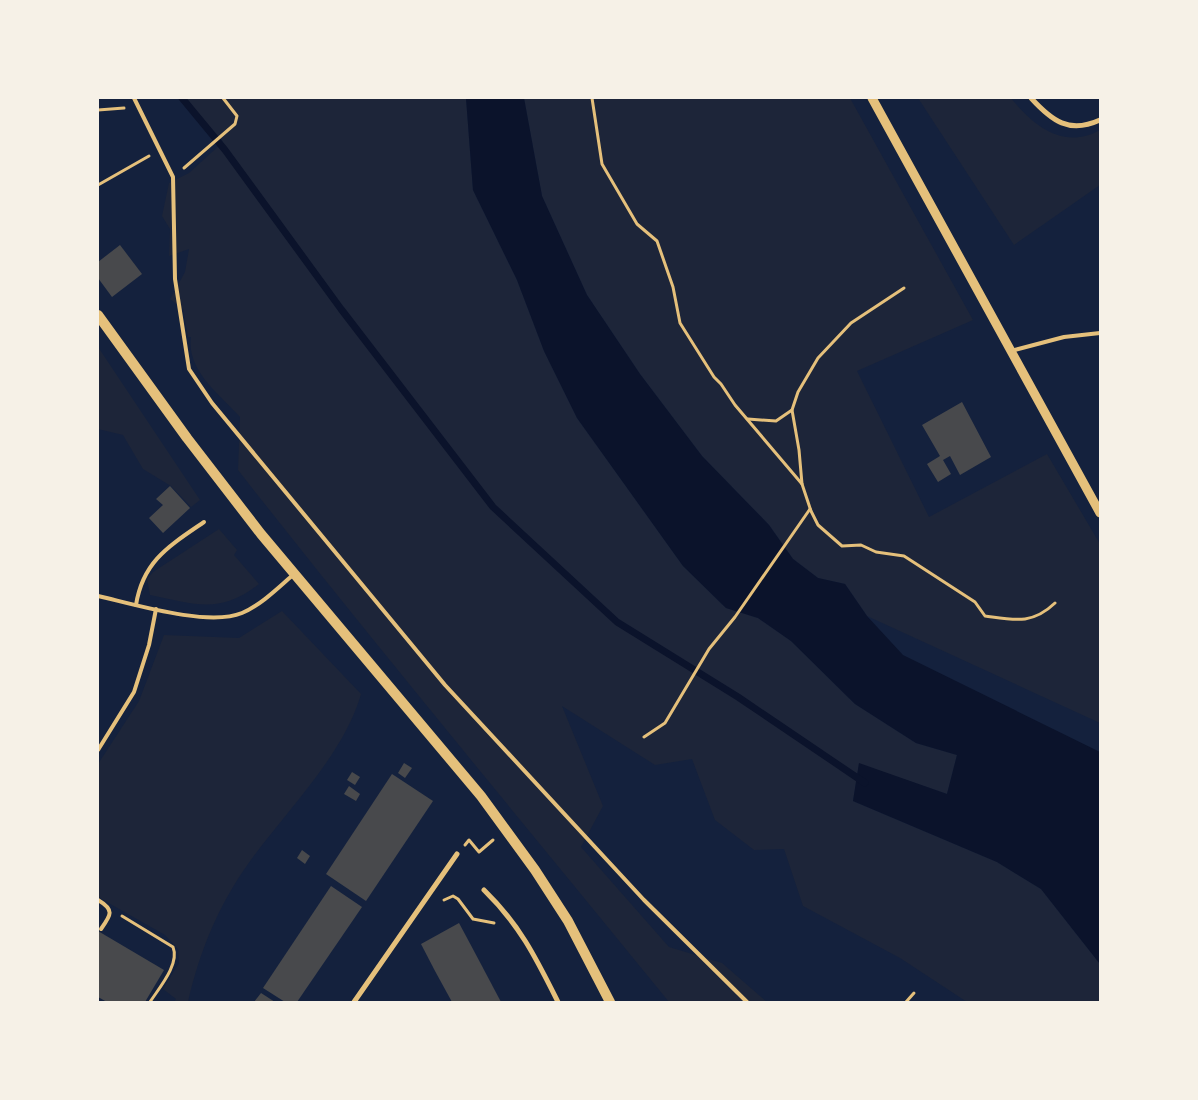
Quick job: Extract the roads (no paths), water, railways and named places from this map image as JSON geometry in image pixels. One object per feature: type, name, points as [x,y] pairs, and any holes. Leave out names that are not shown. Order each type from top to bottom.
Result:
[{"type":"main road","points":[[98,315],[187,438],[294,574],[481,796],[535,870],[568,921],[610,1002]]},
{"type":"street","points":[[872,98],[1100,513]]},
{"type":"street","points":[[1031,98],[1056,122],[1089,125],[1100,120]]},
{"type":"street","points":[[354,1002],[457,854]]},
{"type":"street","points":[[484,890],[505,910],[518,927],[558,1002]]},
{"type":"lane","points":[[134,98],[173,177],[175,279],[189,369],[212,403],[445,686],[644,900],[747,1002]]},
{"type":"lane","points":[[1011,351],[1064,337],[1100,333]]},
{"type":"lane","points":[[136,605],[139,585],[153,562],[180,538],[204,522]]},
{"type":"lane","points":[[98,596],[156,609],[208,617],[240,614],[254,607],[294,574]]},
{"type":"lane","points":[[98,750],[134,692],[149,645],[156,609]]},
{"type":"lane","points":[[98,900],[108,908],[110,915],[102,929]]},
{"type":"waterway","points":[[182,98],[225,150],[341,309],[493,507],[617,622],[738,697],[865,783]]}]
